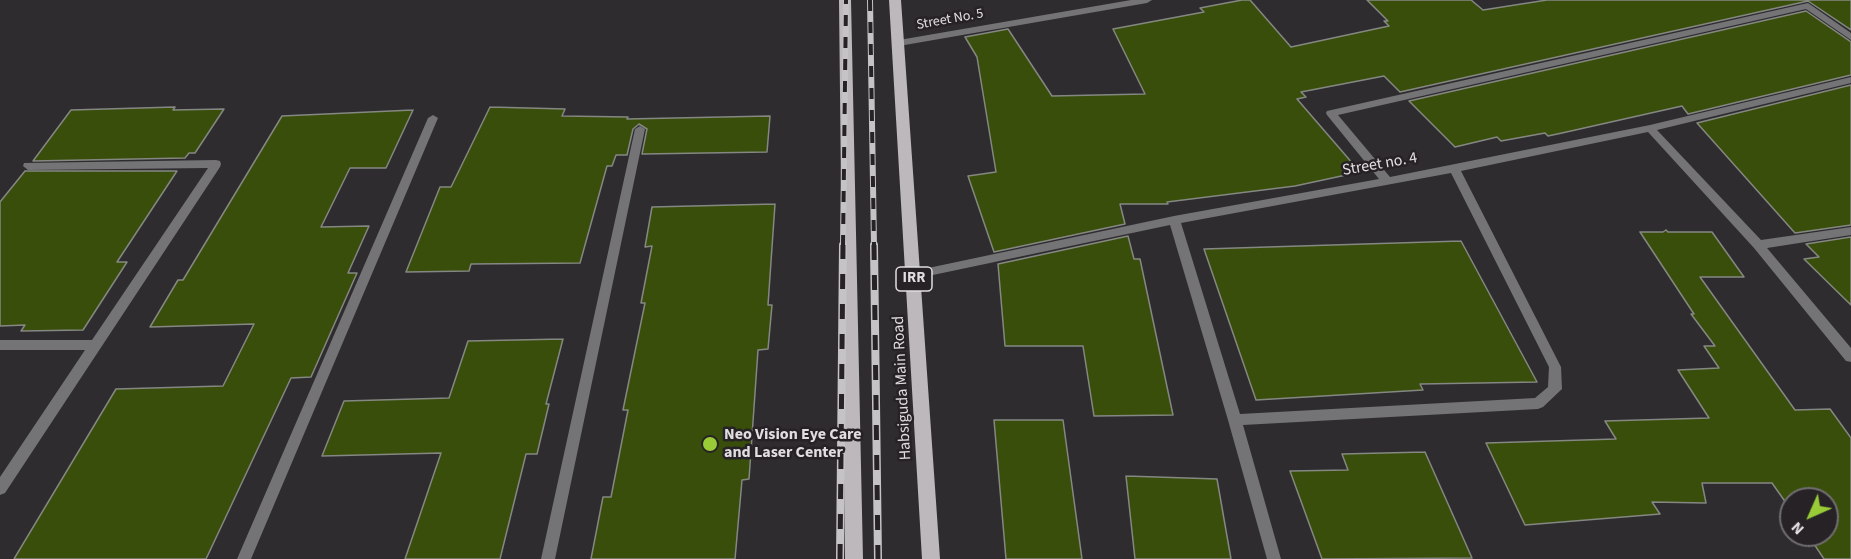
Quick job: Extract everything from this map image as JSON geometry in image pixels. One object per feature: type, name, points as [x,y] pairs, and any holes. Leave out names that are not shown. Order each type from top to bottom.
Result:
[{"type":"main road","points":[[845,0],[854,559]]},
{"type":"main road","name":"Habsiguda Main Road","points":[[896,0],[931,559]]},
{"type":"street","name":"Street No. 5","points":[[899,43],[1147,0]]},
{"type":"street","points":[[1386,180],[1331,113],[1808,6],[1851,37]]},
{"type":"street","name":"Street no. 4","points":[[914,275],[1174,220],[1454,169],[1650,128],[1851,80]]},
{"type":"street","points":[[244,559],[433,118]]},
{"type":"street","points":[[1650,128],[1758,245],[1851,357]]},
{"type":"street","points":[[548,559],[640,129]]},
{"type":"street","points":[[0,489],[216,164],[28,166]]},
{"type":"street","points":[[1236,420],[1538,403],[1555,389],[1556,368],[1454,169]]},
{"type":"street","points":[[1174,220],[1236,420],[1274,559]]},
{"type":"street","points":[[1758,245],[1851,231]]},
{"type":"street","points":[[0,345],[96,345]]},
{"type":"building","points":[[1250,0],[1291,47],[1389,26],[1384,21],[1388,21],[1367,0],[1471,0],[1483,10],[1547,0],[1851,0],[1851,30],[1808,1],[1400,92],[1384,76],[1301,92],[1306,97],[1297,99],[1360,172],[1295,186],[1167,202],[1168,204],[1120,204],[1125,224],[994,252],[968,176],[996,172],[977,57],[965,37],[1008,29],[1052,96],[1145,94],[1113,29],[1204,12],[1200,8]]},
{"type":"building","points":[[1806,11],[1851,42],[1851,75],[1688,114],[1682,106],[1548,136],[1545,133],[1501,141],[1497,137],[1455,147],[1409,101]]},
{"type":"building","points":[[1851,85],[1851,225],[1795,233],[1697,123]]},
{"type":"building","points":[[175,107],[173,110],[224,109],[195,153],[189,153],[185,158],[33,161],[71,110]]},
{"type":"building","points":[[490,107],[565,109],[562,116],[628,117],[627,119],[770,116],[767,152],[642,154],[647,129],[639,124],[633,129],[627,155],[616,155],[612,166],[607,166],[580,263],[471,264],[469,271],[406,272],[440,187],[451,187]]},
{"type":"building","points":[[413,110],[386,168],[350,168],[321,227],[369,226],[348,273],[357,273],[311,377],[291,378],[206,559],[14,559],[116,389],[223,386],[254,324],[150,327],[178,280],[183,280],[282,116]]},
{"type":"building","points":[[25,171],[177,171],[117,262],[127,262],[83,330],[21,331],[25,325],[0,326],[0,202]]},
{"type":"building","points":[[775,204],[768,305],[772,305],[768,349],[758,350],[749,479],[742,480],[735,559],[591,559],[603,497],[611,497],[628,410],[623,410],[645,303],[641,303],[652,246],[645,247],[652,207]]},
{"type":"building","points":[[1666,230],[1668,232],[1712,232],[1744,277],[1700,277],[1795,410],[1830,409],[1851,438],[1851,559],[1824,559],[1816,547],[1839,547],[1839,487],[1779,487],[1779,493],[1772,483],[1702,483],[1706,503],[1652,502],[1660,514],[1525,525],[1486,443],[1616,439],[1605,421],[1709,418],[1678,370],[1719,368],[1704,346],[1715,346],[1691,314],[1694,314],[1640,232]]},
{"type":"building","points":[[1128,236],[1134,259],[1140,259],[1173,415],[1094,416],[1083,346],[1005,346],[998,264]]},
{"type":"building","points":[[1851,237],[1851,305],[1804,259],[1819,257],[1806,244]]},
{"type":"building","points":[[1461,241],[1537,382],[1420,384],[1423,390],[1256,400],[1204,249]]},
{"type":"building","points":[[563,339],[546,404],[549,404],[537,454],[526,454],[500,559],[405,559],[441,453],[322,456],[344,401],[449,398],[468,341]]},
{"type":"building","points":[[994,420],[1063,420],[1082,559],[1006,559]]},
{"type":"building","points":[[1425,452],[1472,558],[1322,559],[1290,471],[1348,470],[1342,454]]},
{"type":"building","points":[[1126,476],[1217,479],[1231,559],[1135,559]]},
{"type":"railway","points":[[843,246],[846,0]]},
{"type":"railway","points":[[870,0],[874,246]]},
{"type":"railway","points":[[840,559],[843,245]]},
{"type":"railway","points":[[874,245],[878,559]]},
{"type":"place","name":"Neo Vision Eye Care and Laser Center","points":[[710,444]]}]
